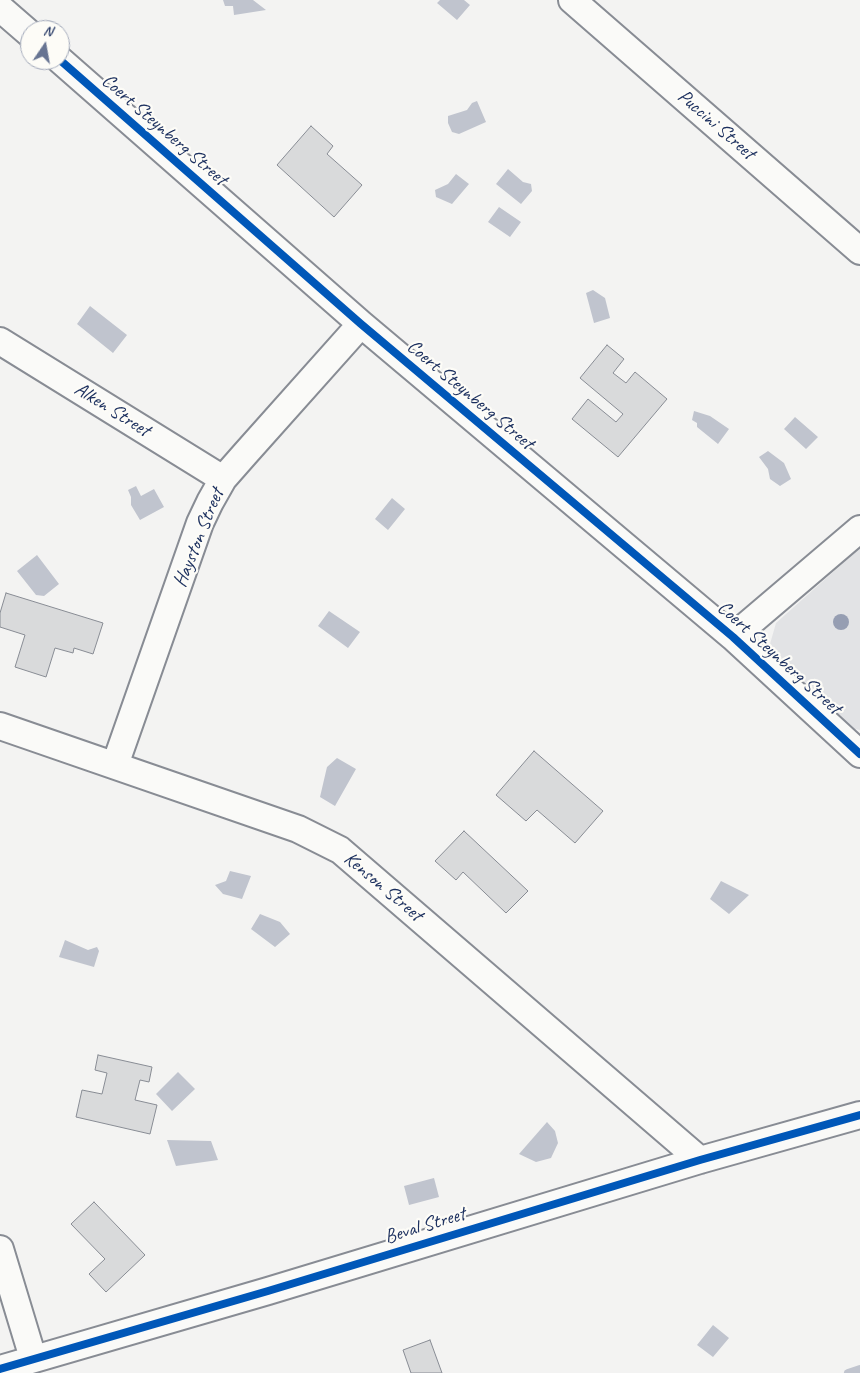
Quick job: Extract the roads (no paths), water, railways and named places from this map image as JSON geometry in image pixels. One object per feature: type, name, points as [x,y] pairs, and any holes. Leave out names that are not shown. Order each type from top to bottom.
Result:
[{"type":"street","name":"Puccini Street","points":[[572,0],[860,251]]},
{"type":"street","points":[[0,8],[20,25]]},
{"type":"street","name":"Coert Steynberg Street","points":[[70,69],[361,324],[733,637],[860,754]]},
{"type":"street","name":"Hayston Street","points":[[115,765],[200,523],[223,479],[361,324]]},
{"type":"street","name":"Alken Street","points":[[0,341],[223,479]]},
{"type":"street","points":[[733,637],[860,529]]},
{"type":"street","name":"Kenson Street","points":[[0,726],[298,829],[340,850],[700,1160]]},
{"type":"street","name":"Beval Street","points":[[0,1368],[268,1291],[700,1160],[860,1115]]},
{"type":"street","points":[[0,1249],[33,1358]]},
{"type":"waterway","points":[[848,1373],[860,1369]]}]
